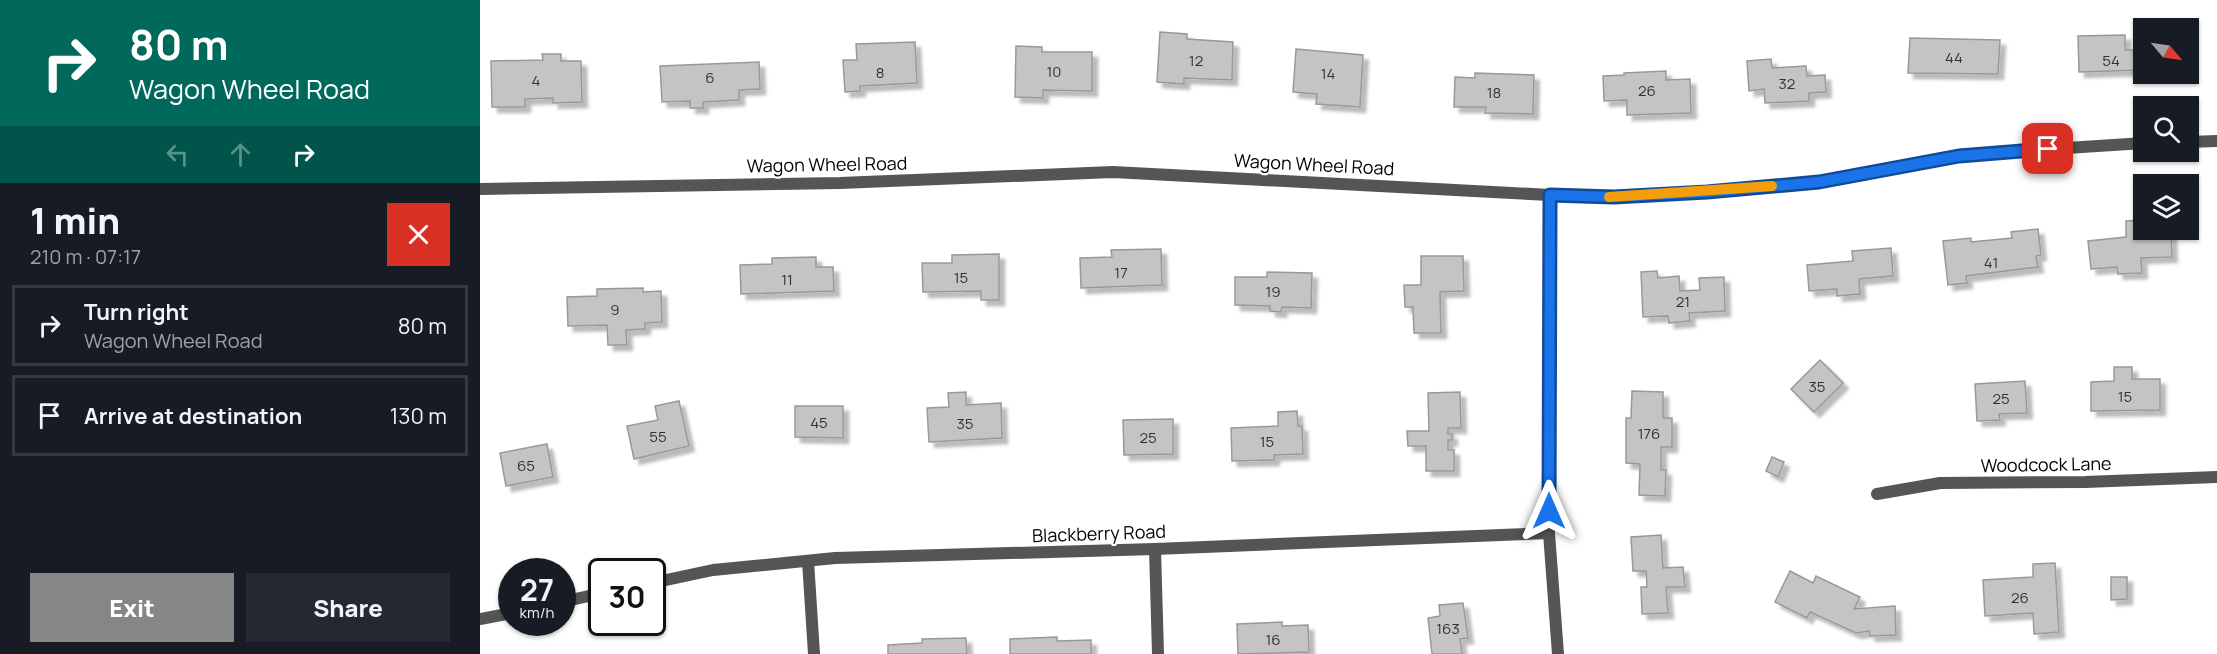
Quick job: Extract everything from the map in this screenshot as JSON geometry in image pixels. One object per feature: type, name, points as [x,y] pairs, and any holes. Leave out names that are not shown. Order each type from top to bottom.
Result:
[{"type":"street","points":[[2199,142],[2217,141]]},
{"type":"street","name":"Wagon Wheel Road","points":[[480,189],[840,183],[1113,172],[1614,197],[1808,183],[1959,156],[2133,145]]},
{"type":"street","points":[[1550,195],[1549,533],[1557,654]]},
{"type":"street","name":"Woodcock Lane","points":[[1877,494],[1940,483],[2085,482],[2217,477]]},
{"type":"street","name":"Blackberry Road","points":[[666,580],[713,570],[808,561],[1549,533]]},
{"type":"street","points":[[1155,549],[1158,654]]},
{"type":"street","points":[[808,561],[814,654]]},
{"type":"street","points":[[480,619],[498,615]]},
{"type":"building","points":[[1160,32],[1187,34],[1187,39],[1233,42],[1232,80],[1184,78],[1184,84],[1157,82]]},
{"type":"building","points":[[2125,35],[2125,50],[2133,50],[2133,70],[2079,72],[2078,36]]},
{"type":"building","points":[[1910,38],[2000,40],[1998,74],[1908,73]]},
{"type":"building","points":[[915,42],[917,83],[860,86],[860,91],[845,92],[843,60],[857,60],[856,44]]},
{"type":"building","points":[[1016,46],[1042,47],[1042,52],[1092,52],[1092,91],[1043,90],[1043,98],[1015,97]]},
{"type":"building","points":[[1296,49],[1363,55],[1360,107],[1316,104],[1317,94],[1293,92]]},
{"type":"building","points":[[542,54],[561,54],[561,61],[581,61],[582,102],[553,103],[553,98],[525,99],[525,107],[492,107],[491,61],[543,60]]},
{"type":"building","points":[[1771,59],[1772,68],[1806,66],[1807,76],[1825,75],[1826,92],[1809,93],[1809,101],[1765,103],[1764,89],[1749,91],[1747,61]]},
{"type":"building","points":[[759,62],[760,89],[739,90],[739,100],[703,102],[703,108],[690,108],[690,101],[662,102],[660,66]]},
{"type":"building","points":[[1666,71],[1666,80],[1690,79],[1691,113],[1627,115],[1627,100],[1604,101],[1603,76]]},
{"type":"building","points":[[1475,73],[1534,75],[1533,114],[1485,113],[1486,107],[1454,107],[1455,77],[1475,78]]},
{"type":"building","points":[[2126,221],[2133,221],[2133,240],[2171,240],[2172,257],[2141,258],[2142,273],[2118,274],[2117,267],[2091,269],[2088,241],[2126,237]]},
{"type":"building","points":[[2038,229],[2041,255],[2036,256],[2038,267],[1966,276],[1967,283],[1948,285],[1943,241],[1971,238],[1971,242],[2012,238],[2011,232]]},
{"type":"building","points":[[1891,248],[1893,276],[1859,279],[1860,294],[1837,296],[1837,289],[1809,291],[1807,265],[1853,261],[1852,251]]},
{"type":"building","points":[[1161,249],[1162,285],[1081,288],[1080,258],[1112,257],[1111,250]]},
{"type":"building","points":[[999,254],[999,300],[981,300],[981,291],[923,292],[922,263],[952,263],[952,255]]},
{"type":"building","points":[[1421,256],[1463,256],[1464,291],[1440,292],[1441,333],[1414,333],[1413,307],[1405,307],[1404,285],[1421,285]]},
{"type":"building","points":[[816,257],[816,267],[833,267],[834,291],[741,294],[740,265],[772,264],[772,258]]},
{"type":"building","points":[[1657,271],[1658,278],[1679,276],[1680,291],[1700,290],[1699,278],[1724,277],[1725,311],[1689,313],[1690,321],[1669,323],[1668,316],[1643,317],[1641,272]]},
{"type":"building","points":[[1267,272],[1312,273],[1311,308],[1282,307],[1281,312],[1270,311],[1270,306],[1235,305],[1235,277],[1267,277]]},
{"type":"building","points":[[643,288],[643,292],[661,291],[662,322],[645,323],[645,329],[626,330],[627,345],[608,345],[607,325],[568,326],[567,297],[597,296],[597,289]]},
{"type":"building","points":[[1820,360],[1843,383],[1814,412],[1791,389]]},
{"type":"building","points":[[2114,367],[2132,367],[2132,379],[2160,379],[2160,410],[2091,411],[2091,382],[2114,381]]},
{"type":"building","points":[[2025,381],[2027,413],[1999,414],[2000,420],[1977,421],[1975,384]]},
{"type":"building","points":[[1632,391],[1663,392],[1663,418],[1672,418],[1672,447],[1661,447],[1661,470],[1666,470],[1665,496],[1639,495],[1640,464],[1626,463],[1626,418],[1631,418]]},
{"type":"building","points":[[966,392],[966,405],[1001,403],[1002,438],[929,442],[927,408],[949,407],[948,393]]},
{"type":"building","points":[[1460,392],[1461,428],[1448,428],[1448,434],[1452,434],[1452,440],[1448,440],[1448,450],[1454,450],[1454,471],[1426,471],[1426,446],[1408,446],[1407,431],[1429,431],[1428,393]]},
{"type":"building","points":[[679,401],[689,446],[634,459],[627,426],[658,420],[655,406]]},
{"type":"building","points":[[795,406],[843,406],[843,438],[795,437]]},
{"type":"building","points":[[1297,411],[1298,426],[1302,426],[1303,454],[1274,455],[1274,460],[1232,461],[1231,428],[1278,426],[1278,412]]},
{"type":"building","points":[[1173,419],[1173,454],[1124,455],[1123,420]]},
{"type":"building","points":[[547,444],[553,477],[506,486],[500,453]]},
{"type":"building","points":[[1772,457],[1784,462],[1778,477],[1766,471]]},
{"type":"building","points":[[1661,535],[1663,568],[1683,567],[1685,587],[1666,587],[1668,613],[1642,614],[1641,587],[1647,587],[1646,571],[1633,571],[1631,537]]},
{"type":"building","points":[[2055,563],[2059,632],[2034,634],[2033,613],[1985,616],[1983,580],[2033,577],[2033,564]]},
{"type":"building","points":[[1790,571],[1813,583],[1816,576],[1860,597],[1854,609],[1895,606],[1896,635],[1870,636],[1869,631],[1856,633],[1810,612],[1807,618],[1775,602]]},
{"type":"building","points":[[2111,577],[2127,577],[2127,599],[2111,600]]},
{"type":"building","points":[[1463,603],[1468,638],[1460,639],[1462,654],[1432,654],[1428,618],[1440,616],[1439,605]]},
{"type":"building","points":[[1282,622],[1282,626],[1308,625],[1309,652],[1238,654],[1237,624]]},
{"type":"building","points":[[1057,637],[1057,641],[1091,640],[1091,654],[1010,654],[1010,639]]},
{"type":"building","points":[[966,638],[967,654],[888,654],[888,645],[922,643],[922,639]]},
{"type":"slow traffic","points":[[1609,197],[1772,186]]},
{"type":"route","points":[[1549,511],[1550,195],[1614,197],[1707,192],[1819,182],[1959,156],[2048,149]]}]
